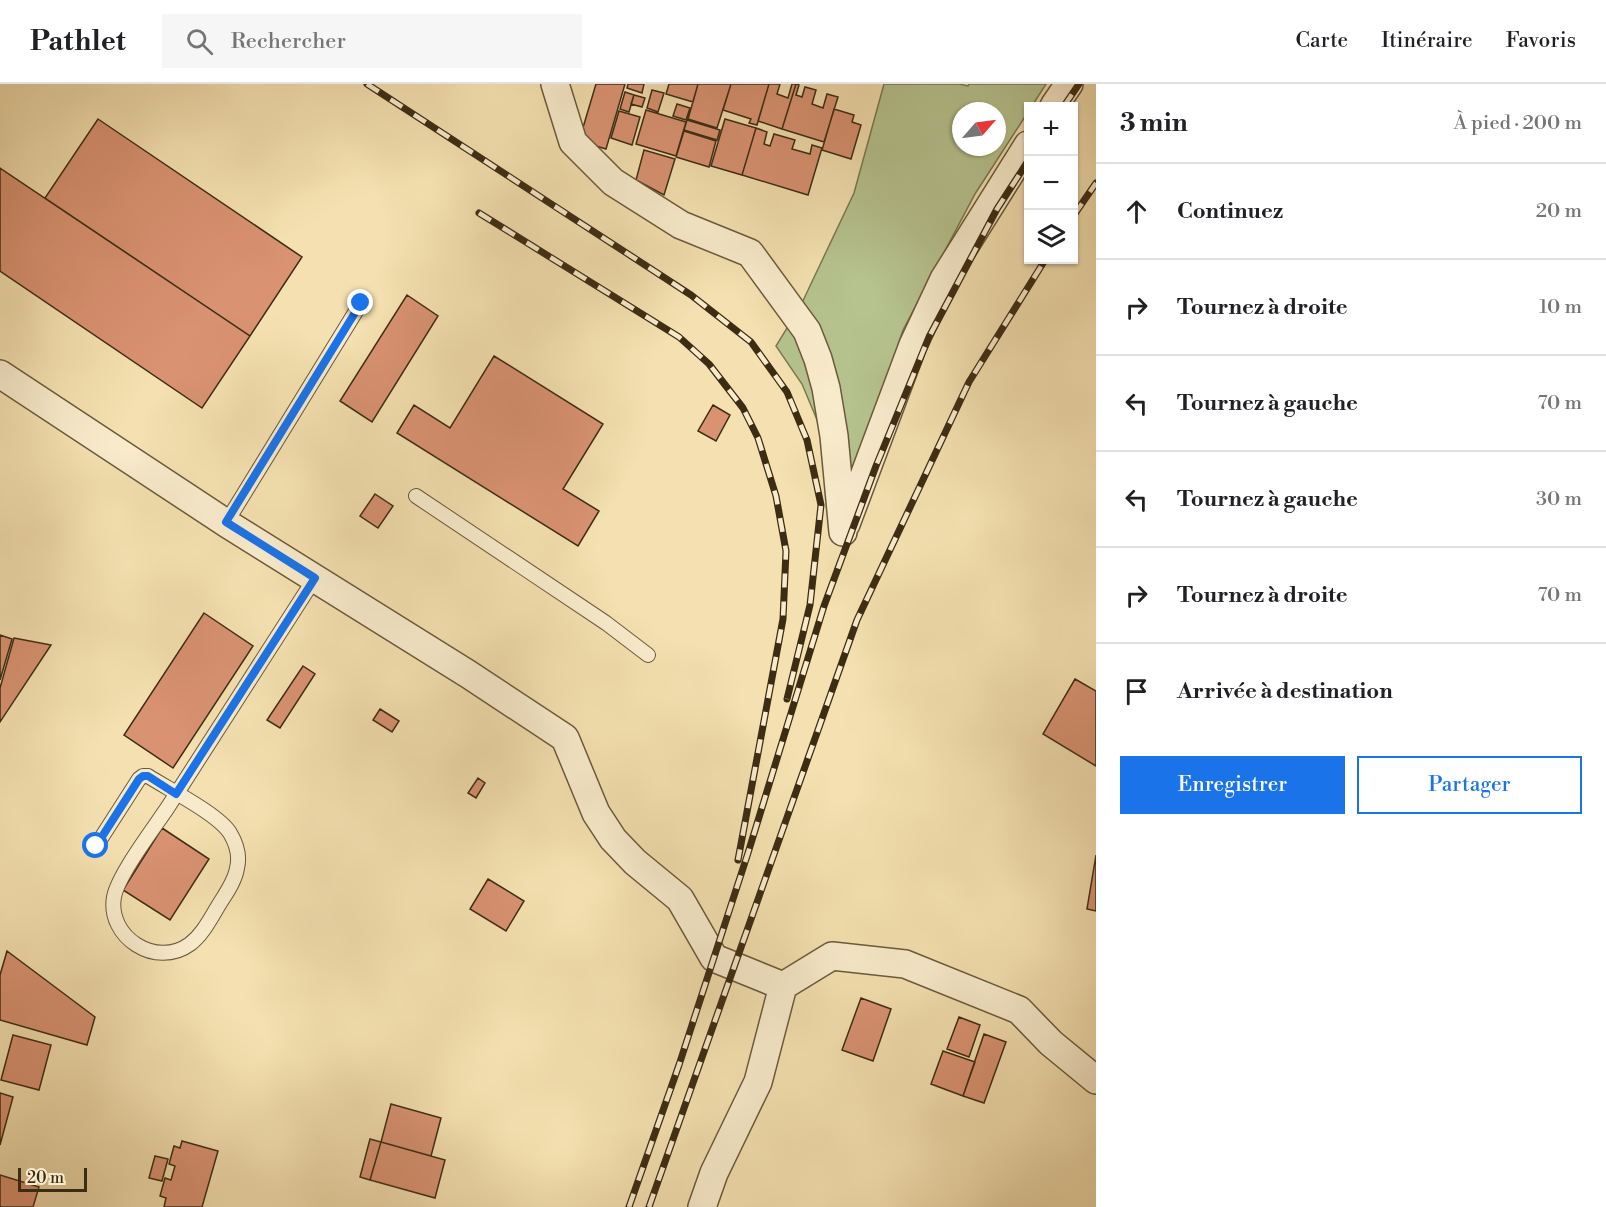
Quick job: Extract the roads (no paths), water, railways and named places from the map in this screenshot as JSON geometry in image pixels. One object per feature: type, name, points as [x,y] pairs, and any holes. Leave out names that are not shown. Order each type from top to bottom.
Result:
[{"type":"street","points":[[555,84],[573,142],[613,182],[681,225],[750,253],[807,331],[826,388],[834,435],[843,532],[913,345],[944,279],[1024,153]]},
{"type":"street","points":[[1057,102],[1069,84]]},
{"type":"street","points":[[0,374],[226,522],[468,674],[565,738],[596,813],[613,839],[635,862],[680,899],[714,958],[783,986]]},
{"type":"street","points":[[702,1207],[714,1173],[758,1082],[783,986],[832,956],[906,964],[1019,1010],[1051,1043],[1096,1080]]},
{"type":"lane","points":[[226,522],[361,303]]},
{"type":"lane","points":[[416,496],[606,623],[648,655]]},
{"type":"lane","points":[[96,846],[143,776],[148,776],[176,794],[215,819],[229,832],[233,840],[237,849],[237,868],[230,885],[202,931],[189,945],[172,952],[153,953],[136,946],[122,933],[115,916],[114,897],[121,879],[176,794],[315,578]]},
{"type":"railway","points":[[367,84],[691,295],[751,342],[787,392],[807,440],[821,505],[810,605],[787,699]]},
{"type":"railway","points":[[1067,102],[1079,84]]},
{"type":"railway","points":[[629,1207],[679,1065],[748,853],[824,606],[876,466],[929,337],[997,209],[1024,167]]},
{"type":"railway","points":[[1077,210],[1096,183]]},
{"type":"railway","points":[[479,213],[679,337],[709,364],[743,408],[758,438],[776,496],[786,551],[783,619],[738,860]]},
{"type":"railway","points":[[649,1207],[857,620],[969,382],[1043,264]]}]
